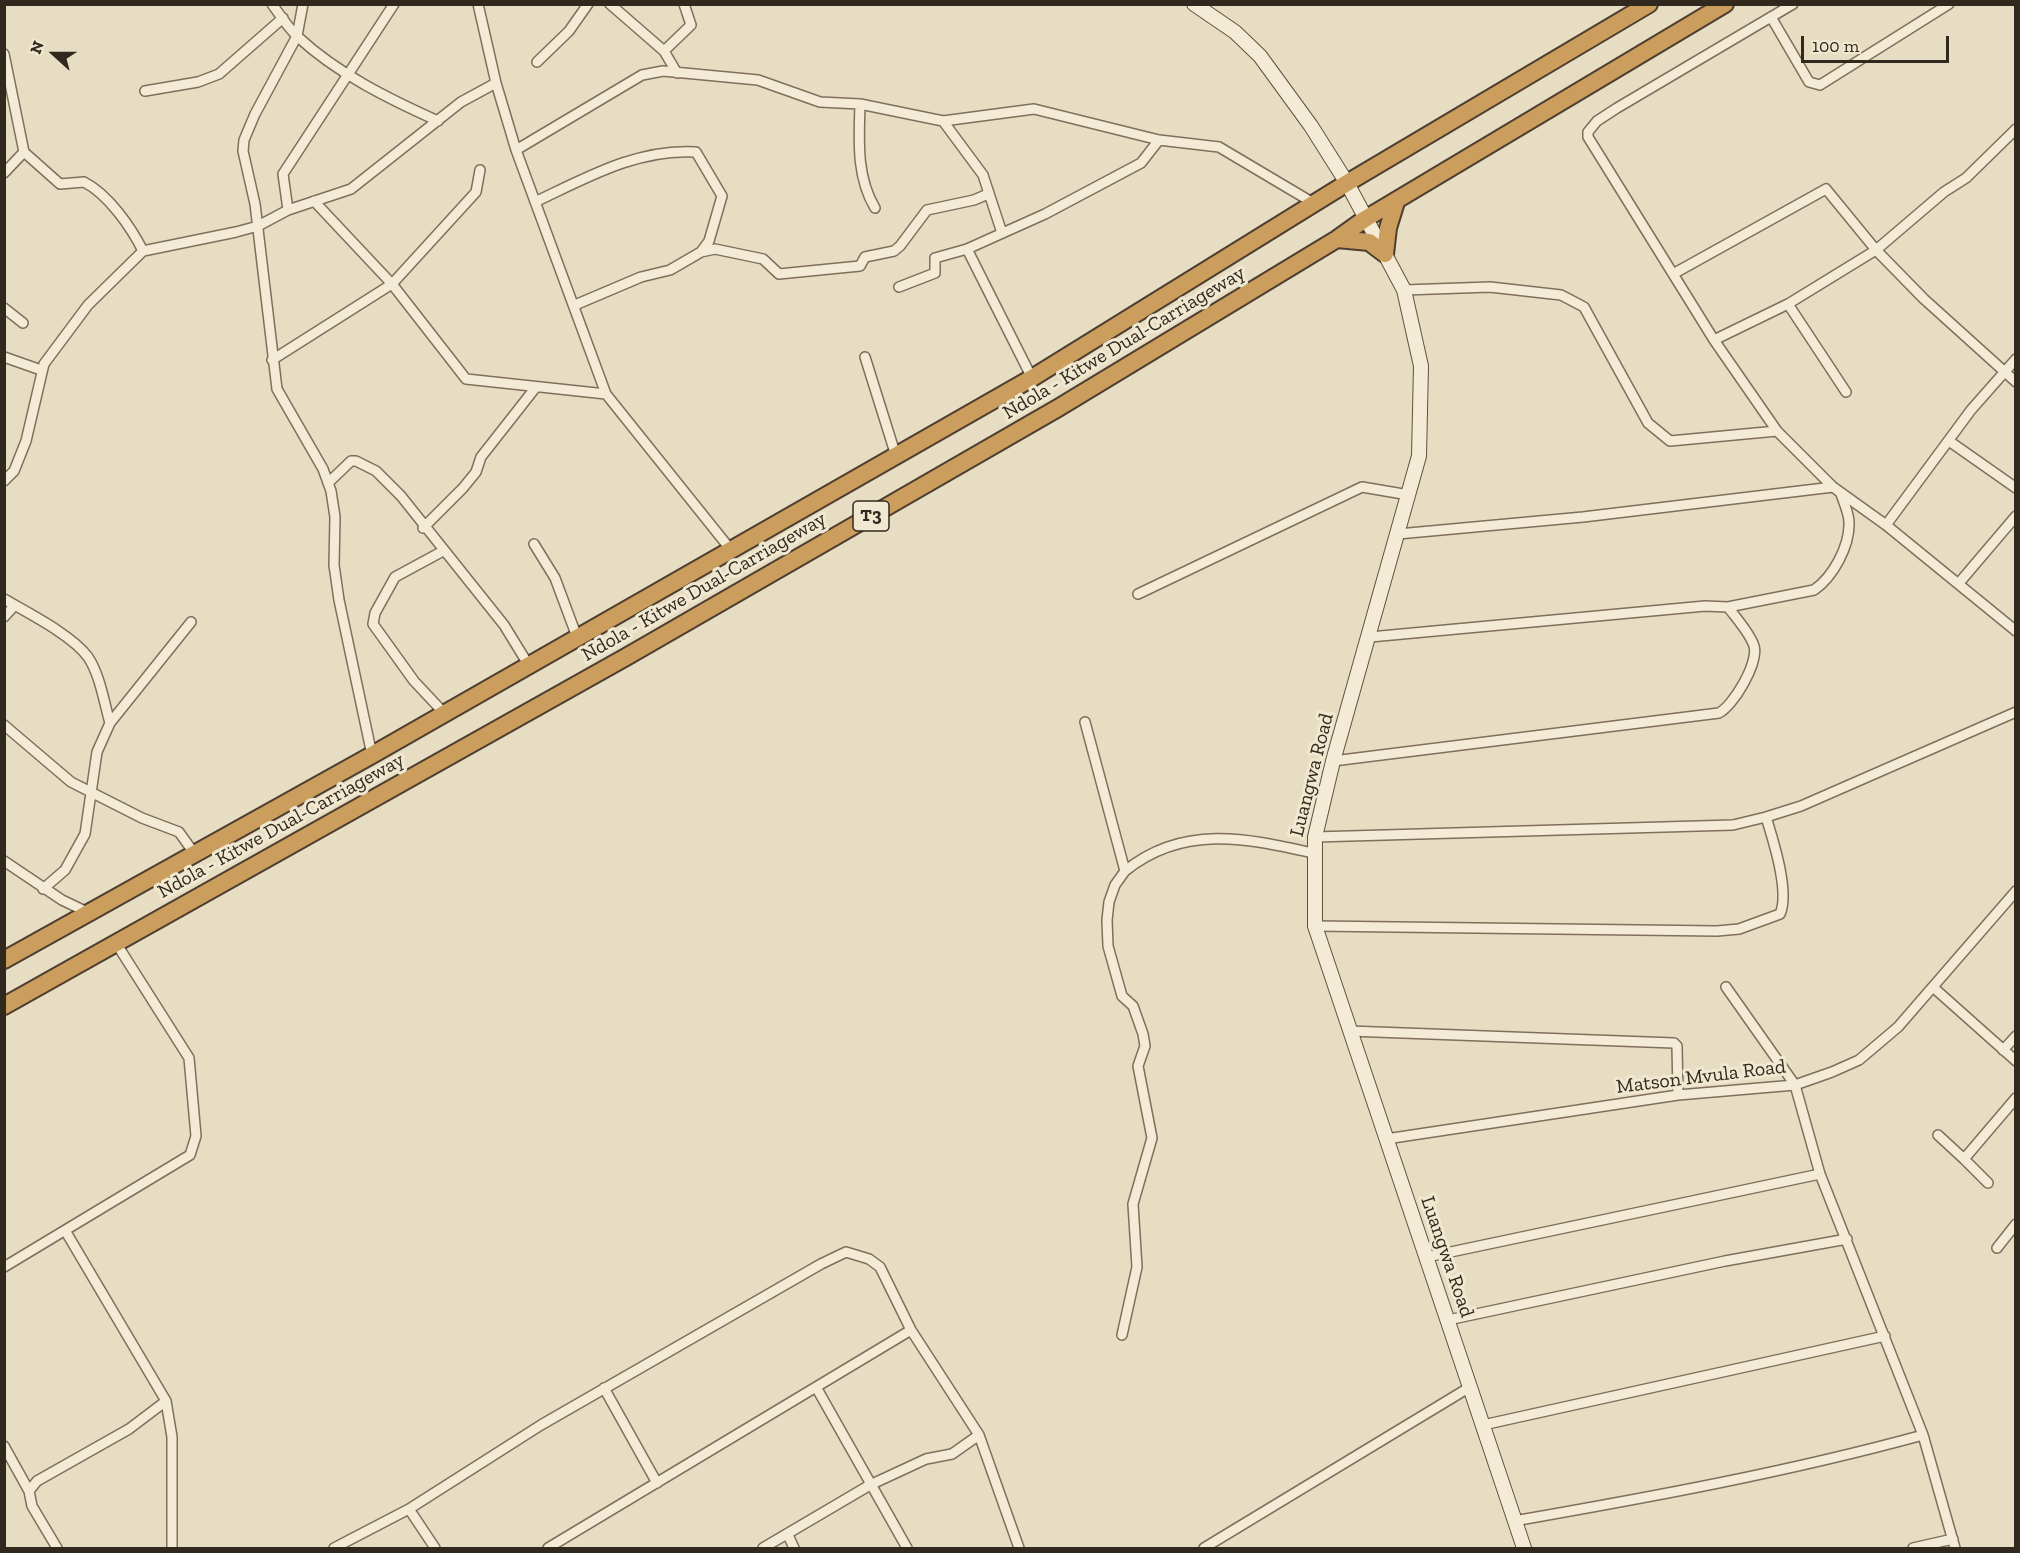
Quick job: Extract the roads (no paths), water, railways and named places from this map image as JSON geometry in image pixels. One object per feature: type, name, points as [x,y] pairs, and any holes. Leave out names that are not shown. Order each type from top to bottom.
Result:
[{"type":"highway","name":"Ndola - Kitwe Dual-Carriageway","points":[[4,960],[372,755],[1032,378],[1347,183],[1649,4]]},
{"type":"highway","name":"Ndola - Kitwe Dual-Carriageway","points":[[4,1006],[637,651],[1028,426],[1337,239],[1365,219],[1725,4]]},
{"type":"highway","points":[[1385,255],[1388,228],[1396,202]]},
{"type":"highway","points":[[1337,239],[1369,242],[1385,255]]},
{"type":"street","points":[[272,4],[297,36],[349,74],[391,100],[438,121]]},
{"type":"street","points":[[303,4],[297,36],[244,140],[244,158],[255,204],[272,360],[283,402],[323,469],[328,483],[335,517],[334,565],[339,600],[372,755]]},
{"type":"street","points":[[288,210],[283,174],[312,126],[394,4]]},
{"type":"street","points":[[478,4],[496,83],[516,150],[606,394],[731,550]]},
{"type":"street","points":[[537,62],[569,31],[588,4]]},
{"type":"street","points":[[609,4],[664,51],[677,73]]},
{"type":"street","points":[[664,51],[691,25],[684,4]]},
{"type":"street","name":"Luangwa Road","points":[[1194,4],[1235,32],[1260,56],[1311,126],[1347,183],[1404,290],[1418,347],[1421,384],[1419,456],[1370,637],[1333,761],[1315,837],[1313,853],[1314,926],[1428,1257],[1524,1548]]},
{"type":"street","points":[[1793,4],[1617,108],[1598,121],[1588,132],[1714,340],[1777,431],[1837,491],[1886,525],[2016,631]]},
{"type":"street","points":[[1771,17],[1809,82],[1820,85],[1949,4]]},
{"type":"street","points":[[145,91],[198,82],[219,74],[283,18]]},
{"type":"street","points":[[4,54],[24,152],[60,184],[67,186],[84,182],[98,192],[135,235],[142,251]]},
{"type":"street","points":[[516,150],[642,75],[663,71],[758,80],[820,102],[860,104],[943,121],[1034,110],[1158,140],[1224,149],[1315,204]]},
{"type":"street","points":[[4,481],[13,473],[26,441],[41,370],[49,356],[88,305],[142,251],[258,226],[288,210],[359,184],[461,102],[496,83]]},
{"type":"street","points":[[4,102],[15,110]]},
{"type":"street","points":[[860,104],[859,154],[865,191],[875,208]]},
{"type":"street","points":[[943,121],[983,175],[1002,232]]},
{"type":"street","points":[[1714,340],[1788,304],[1876,250],[1944,192],[1966,178],[2016,129]]},
{"type":"street","points":[[898,287],[935,273],[935,258],[967,249],[1045,214],[1141,163],[1158,140]]},
{"type":"street","points":[[4,173],[24,152]]},
{"type":"street","points":[[536,202],[589,177],[644,156],[672,152],[696,152],[722,198],[709,241],[701,252]]},
{"type":"street","points":[[272,360],[392,284],[476,192],[480,185],[480,171]]},
{"type":"street","points":[[1673,274],[1826,189],[1876,250],[2016,382]]},
{"type":"street","points":[[575,305],[641,277],[670,270],[701,252],[716,249],[763,259],[779,274],[860,266],[865,257],[894,250],[900,246],[927,210],[974,200],[988,194]]},
{"type":"street","points":[[314,201],[392,284],[466,379],[606,394]]},
{"type":"street","points":[[967,249],[1007,333],[1032,378]]},
{"type":"street","points":[[1404,290],[1490,287],[1570,297],[1584,307],[1648,423],[1670,441],[1777,431]]},
{"type":"street","points":[[1788,304],[1846,392]]},
{"type":"street","points":[[4,308],[23,323]]},
{"type":"street","points":[[4,357],[41,370]]},
{"type":"street","points":[[866,357],[896,456]]},
{"type":"street","points":[[1886,525],[1971,410],[2016,359]]},
{"type":"street","points":[[423,528],[476,472],[481,457],[536,387]]},
{"type":"street","points":[[1949,441],[2016,488]]},
{"type":"street","points":[[328,483],[346,464],[356,461],[376,471],[401,496],[423,528],[504,626],[528,664]]},
{"type":"street","points":[[1138,594],[1362,487],[1409,495]]},
{"type":"street","points":[[1398,534],[1837,491]]},
{"type":"street","points":[[1370,637],[1705,606],[1728,607],[1815,590],[1824,584],[1842,551],[1847,535],[1849,521],[1837,491]]},
{"type":"street","points":[[1959,583],[2016,516]]},
{"type":"street","points":[[534,544],[555,578],[577,637]]},
{"type":"street","points":[[443,551],[395,577],[375,613],[373,624],[414,681],[444,713]]},
{"type":"street","points":[[4,599],[38,617],[85,653],[94,668],[110,723]]},
{"type":"street","points":[[4,617],[15,605]]},
{"type":"street","points":[[1333,761],[1719,713],[1728,708],[1753,664],[1754,646],[1728,607]]},
{"type":"street","points":[[44,889],[65,870],[85,834],[97,752],[110,723],[191,622]]},
{"type":"street","points":[[1315,837],[1732,825],[1801,806],[2016,712]]},
{"type":"street","points":[[1085,722],[1125,871]]},
{"type":"street","points":[[4,724],[71,782],[142,818],[182,834],[194,853]]},
{"type":"street","points":[[1314,926],[1681,932],[1739,929],[1780,914],[1785,904],[1774,844],[1766,817]]},
{"type":"street","points":[[1122,1335],[1137,1267],[1133,1204],[1152,1138],[1138,1066],[1145,1046],[1143,1034],[1133,1006],[1122,996],[1108,946],[1109,902],[1115,885],[1125,871],[1138,860],[1182,841],[1208,837],[1264,842],[1313,853]]},
{"type":"street","points":[[4,861],[44,889],[87,912]]},
{"type":"street","name":"Matson Mvula Road","points":[[1386,1139],[1678,1095],[1795,1085],[1859,1060],[1898,1027],[1935,988],[2016,891]]},
{"type":"street","points":[[4,1267],[66,1232],[190,1155],[196,1136],[189,1058],[116,943]]},
{"type":"street","points":[[1726,987],[1795,1085],[1820,1174],[1923,1435],[1954,1544],[1913,1548]]},
{"type":"street","points":[[1935,988],[2016,1061]]},
{"type":"street","points":[[1349,1031],[1674,1043],[1677,1046],[1678,1095]]},
{"type":"street","points":[[2003,1050],[2016,1036]]},
{"type":"street","points":[[1964,1159],[2016,1098]]},
{"type":"street","points":[[1938,1135],[1988,1183]]},
{"type":"street","points":[[1428,1257],[1820,1174]]},
{"type":"street","points":[[1996,1248],[2016,1224]]},
{"type":"street","points":[[66,1232],[165,1401],[172,1437],[172,1548]]},
{"type":"street","points":[[1448,1320],[1725,1261],[1847,1239]]},
{"type":"street","points":[[334,1548],[409,1509],[541,1425],[821,1264],[846,1252],[869,1259],[880,1267],[911,1330],[979,1435],[1019,1548]]},
{"type":"street","points":[[548,1548],[911,1330]]},
{"type":"street","points":[[1483,1425],[1885,1336]]},
{"type":"street","points":[[1204,1548],[1470,1387]]},
{"type":"street","points":[[604,1388],[657,1483]]},
{"type":"street","points":[[816,1388],[907,1548]]},
{"type":"street","points":[[29,1491],[37,1481],[129,1429],[165,1401]]},
{"type":"street","points":[[763,1548],[870,1485],[926,1459],[952,1454],[979,1435]]},
{"type":"street","points":[[1514,1521],[1634,1500],[1842,1457],[1923,1435]]},
{"type":"street","points":[[4,1446],[29,1491],[32,1506],[57,1548]]},
{"type":"street","points":[[409,1509],[435,1548]]},
{"type":"street","points":[[788,1535],[794,1548]]}]
